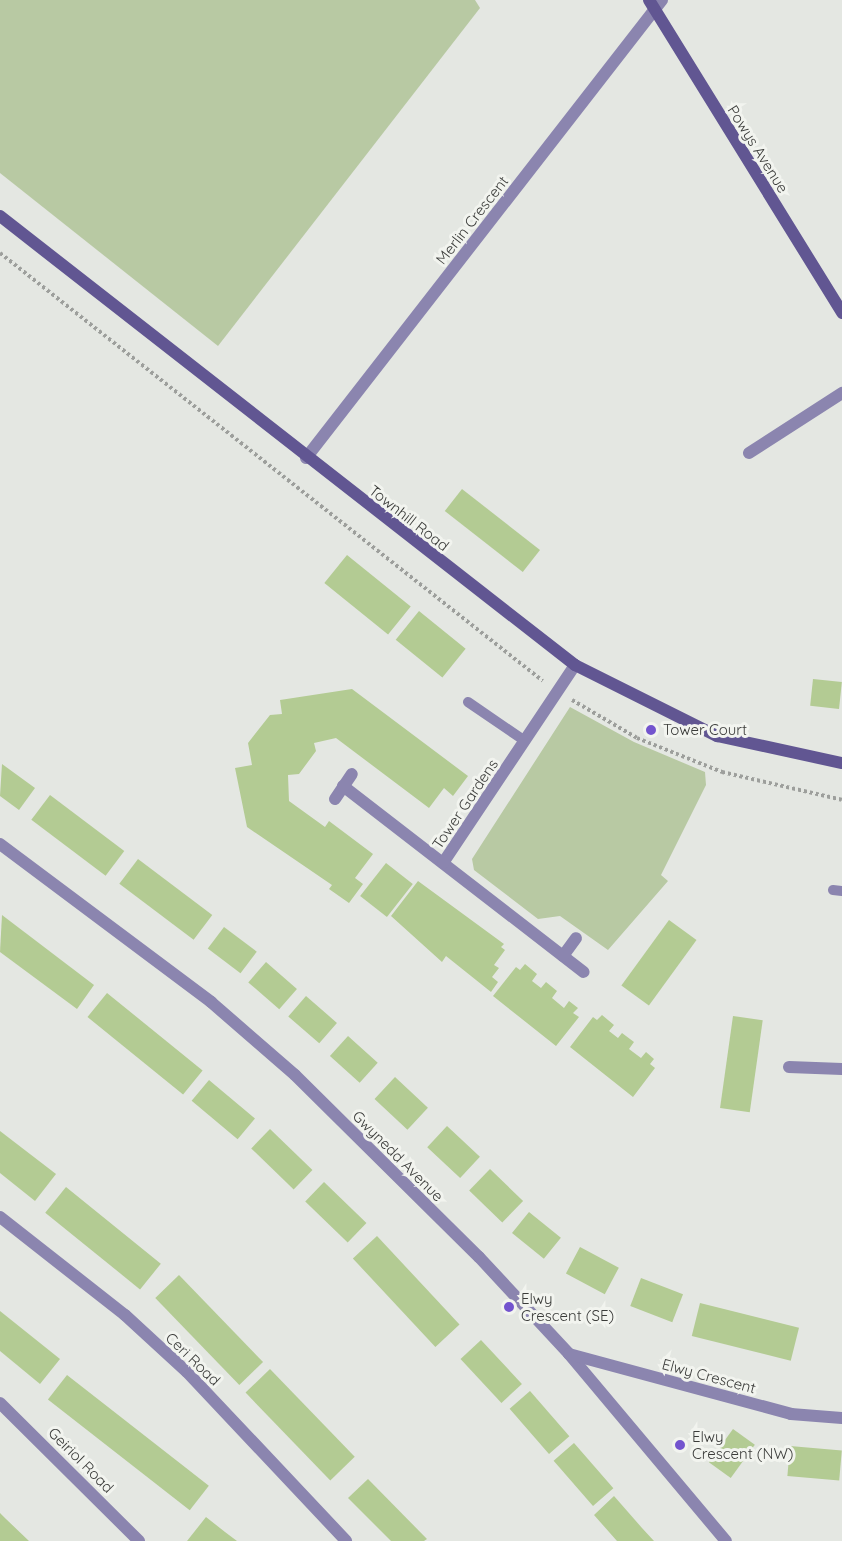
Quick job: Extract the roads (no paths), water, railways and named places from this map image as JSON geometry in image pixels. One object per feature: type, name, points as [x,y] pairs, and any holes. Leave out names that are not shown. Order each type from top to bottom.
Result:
[{"type":"street","name":"Powys Avenue","points":[[655,3],[842,313]]},
{"type":"street","name":"Merlin Crescent","points":[[306,458],[655,3]]},
{"type":"street","name":"Townhill Road","points":[[0,216],[306,458],[575,664],[717,736],[842,763]]},
{"type":"street","points":[[749,453],[842,393]]},
{"type":"street","name":"Tower Gardens","points":[[575,664],[558,693],[443,863],[584,972]]},
{"type":"street","points":[[335,799],[352,774]]},
{"type":"street","points":[[344,786],[443,863]]},
{"type":"street","name":"Gwynedd Avenue","points":[[0,844],[211,1002],[295,1075],[463,1241],[569,1354],[726,1541]]},
{"type":"street","points":[[563,956],[576,938]]},
{"type":"street","points":[[789,1067],[842,1069]]},
{"type":"street","name":"Ceri Road","points":[[0,1217],[125,1315],[187,1372],[346,1541]]},
{"type":"street","name":"Elwy Crescent","points":[[569,1354],[791,1414],[842,1418]]},
{"type":"street","name":"Geiriol Road","points":[[0,1403],[140,1541]]},
{"type":"lane","points":[[468,702],[525,741]]},
{"type":"place","name":"Tower Court","points":[[651,730]]},
{"type":"place","name":"Elwy Crescent (SE)","points":[[509,1307]]},
{"type":"place","name":"Elwy Crescent (NW)","points":[[680,1445]]}]
